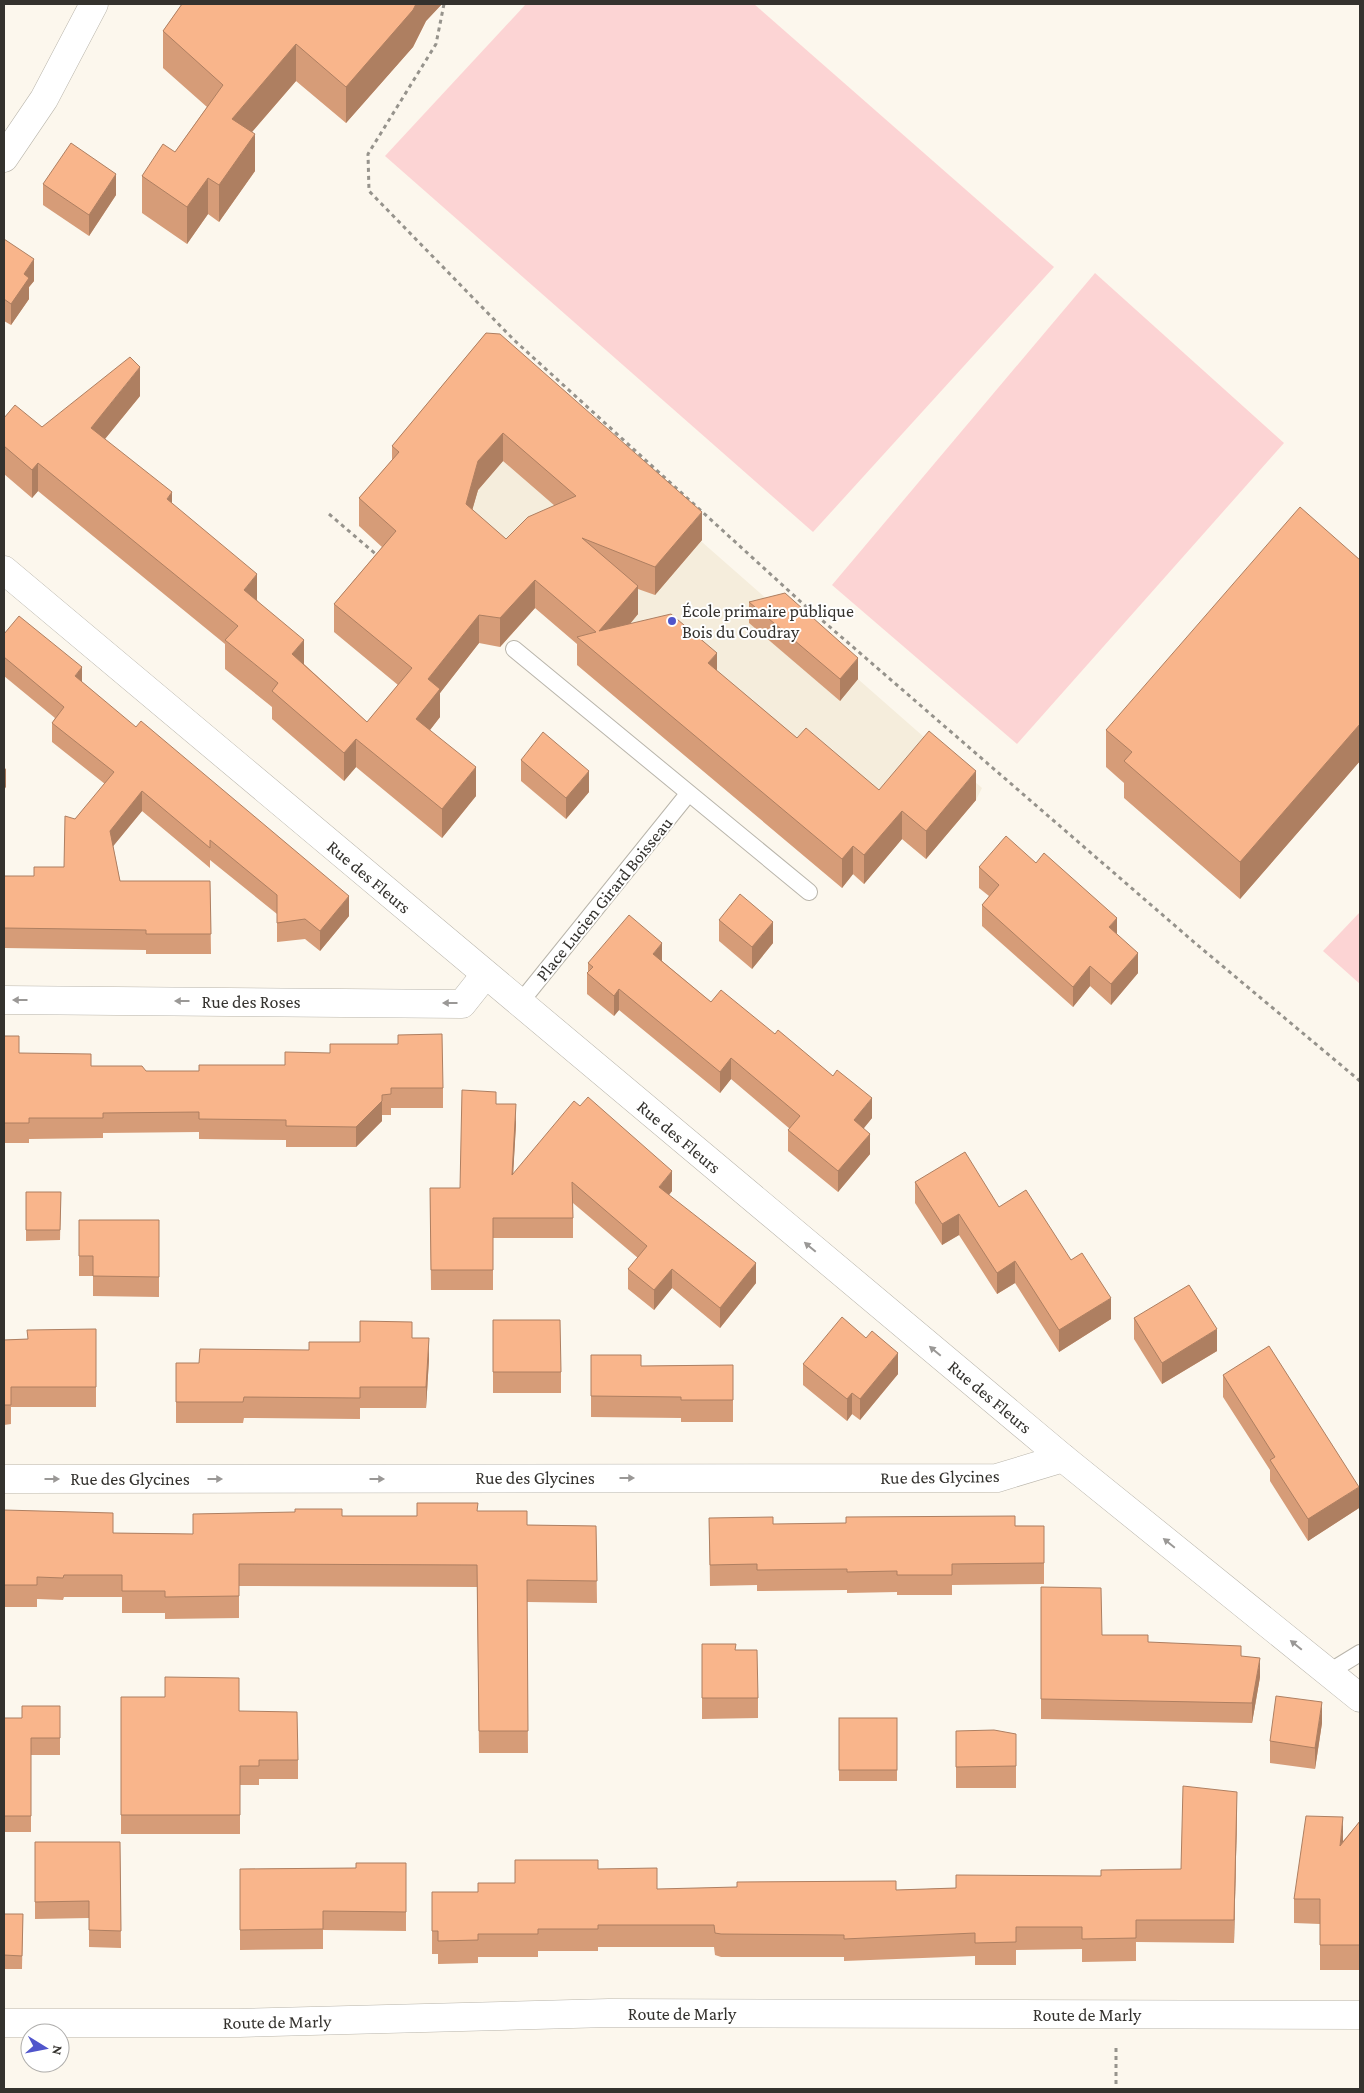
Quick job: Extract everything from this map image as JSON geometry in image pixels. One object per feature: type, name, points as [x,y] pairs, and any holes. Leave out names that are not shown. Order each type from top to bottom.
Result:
[{"type":"street","points":[[4,158],[44,99],[94,4]]},
{"type":"street","name":"Rue des Fleurs","points":[[4,570],[1063,1458],[1360,1698]]},
{"type":"street","name":"Rue des Roses","points":[[4,1000],[462,1004],[485,975]]},
{"type":"street","name":"Rue des Glycines","points":[[4,1479],[997,1478],[1063,1458]]},
{"type":"street","name":"Route de Marly","points":[[4,2023],[239,2023],[609,2013],[1360,2015]]},
{"type":"lane","points":[[514,649],[809,892]]},
{"type":"lane","name":"Place Lucien Girard Boisseau","points":[[520,1004],[688,794]]},
{"type":"lane","points":[[1329,1672],[1360,1653]]},
{"type":"path","points":[[444,4],[436,44],[368,154],[369,191],[514,340],[801,602],[1195,943],[1360,1081]]},
{"type":"path","points":[[329,514],[381,559]]},
{"type":"path","points":[[1116,2015],[1116,2089]]},
{"type":"shaded area","points":[[526,4],[754,4],[1054,267],[813,532],[385,156]]},
{"type":"shaded area","points":[[1095,273],[1284,443],[1017,744],[832,585]]},
{"type":"shaded area","name":"École primaire publique Bois du Coudray","points":[[530,391],[982,788],[976,800],[926,859],[902,839],[864,884],[594,659],[536,607],[503,644],[398,481]]},
{"type":"shaded area","points":[[1360,912],[1360,984],[1323,951]]},
{"type":"building","points":[[182,4],[416,4],[413,10],[346,87],[296,44],[232,119],[255,134],[219,185],[208,178],[187,207],[142,176],[163,144],[175,152],[223,85],[163,31]]},
{"type":"building","points":[[71,143],[116,174],[89,215],[43,184]]},
{"type":"building","points":[[4,239],[34,259],[24,274],[29,278],[11,304],[4,299]]},
{"type":"building","points":[[486,333],[500,334],[702,512],[655,567],[582,538],[638,586],[599,631],[671,614],[717,653],[708,663],[797,738],[806,728],[879,790],[929,731],[976,771],[926,831],[902,811],[864,855],[853,846],[842,859],[577,637],[596,632],[535,580],[500,618],[479,615],[428,679],[440,689],[416,719],[476,767],[442,809],[356,739],[344,753],[272,691],[278,683],[225,640],[238,626],[38,463],[32,470],[4,446],[4,418],[15,405],[42,427],[130,357],[140,367],[91,428],[172,492],[167,499],[257,574],[244,590],[304,640],[292,654],[367,722],[412,668],[334,604],[396,531],[359,498],[399,452],[392,446]],"holes":[[[503,433],[576,496],[528,517],[506,539],[466,504],[478,461]]]},
{"type":"building","points":[[1300,507],[1360,560],[1360,724],[1240,862],[1124,761],[1132,752],[1106,730]]},
{"type":"building","points":[[785,593],[858,658],[840,679],[749,602]]},
{"type":"building","points":[[19,616],[82,667],[75,676],[136,727],[141,721],[349,896],[320,931],[305,919],[277,923],[277,895],[210,840],[210,848],[142,791],[110,831],[120,881],[210,881],[211,934],[146,934],[146,930],[4,928],[4,876],[34,876],[34,867],[64,867],[65,816],[75,819],[114,772],[52,723],[64,707],[4,657],[4,634]]},
{"type":"building","points":[[543,732],[589,771],[566,798],[521,760]]},
{"type":"building","points":[[1006,836],[1036,863],[1044,853],[1117,918],[1109,927],[1138,953],[1111,984],[1090,966],[1073,987],[982,905],[999,885],[979,867]]},
{"type":"building","points":[[740,894],[773,922],[752,947],[719,920]]},
{"type":"building","points":[[629,915],[662,943],[653,954],[711,1002],[721,990],[775,1034],[778,1030],[833,1076],[837,1070],[872,1098],[854,1120],[870,1134],[838,1171],[788,1130],[800,1116],[731,1058],[720,1072],[619,989],[614,996],[587,973],[593,967],[588,963]]},
{"type":"building","points":[[442,1034],[443,1088],[391,1088],[391,1094],[382,1095],[382,1101],[356,1127],[286,1126],[286,1120],[199,1119],[199,1112],[103,1113],[103,1118],[29,1118],[29,1123],[4,1123],[4,1036],[19,1036],[19,1053],[91,1054],[91,1066],[142,1066],[146,1071],[199,1071],[199,1065],[285,1065],[285,1052],[330,1053],[330,1044],[398,1044],[398,1035]]},
{"type":"building","points":[[462,1090],[496,1092],[496,1104],[516,1104],[512,1175],[574,1101],[580,1106],[588,1097],[672,1171],[659,1187],[756,1263],[720,1308],[672,1269],[654,1290],[628,1269],[647,1246],[572,1182],[573,1218],[493,1218],[493,1270],[431,1270],[430,1188],[460,1188]]},
{"type":"building","points":[[965,1152],[999,1207],[1026,1190],[1071,1260],[1082,1253],[1111,1298],[1059,1330],[1015,1261],[997,1273],[959,1214],[942,1224],[915,1182]]},
{"type":"building","points":[[26,1192],[61,1192],[60,1230],[26,1230]]},
{"type":"building","points":[[79,1220],[159,1220],[159,1277],[93,1276],[93,1256],[79,1256]]},
{"type":"building","points":[[1189,1285],[1217,1329],[1162,1363],[1134,1318]]},
{"type":"building","points":[[842,1317],[866,1338],[872,1331],[898,1353],[860,1399],[852,1393],[847,1399],[803,1364]]},
{"type":"building","points":[[493,1320],[560,1320],[561,1372],[493,1372]]},
{"type":"building","points":[[360,1321],[412,1322],[412,1338],[429,1338],[426,1387],[360,1387],[360,1398],[244,1397],[243,1402],[176,1402],[176,1363],[199,1363],[200,1349],[309,1350],[309,1342],[360,1342]]},
{"type":"building","points":[[96,1329],[96,1387],[11,1387],[11,1405],[4,1405],[4,1340],[28,1339],[27,1330]]},
{"type":"building","points":[[1269,1346],[1359,1487],[1308,1519],[1270,1460],[1275,1457],[1223,1375]]},
{"type":"building","points":[[591,1355],[641,1355],[641,1366],[733,1365],[733,1400],[681,1400],[681,1397],[591,1396]]},
{"type":"building","points":[[417,1503],[478,1503],[477,1511],[527,1511],[527,1525],[596,1526],[597,1581],[527,1580],[528,1731],[479,1731],[477,1565],[239,1564],[239,1596],[165,1597],[165,1591],[122,1591],[122,1575],[64,1575],[63,1578],[37,1577],[37,1585],[4,1585],[4,1510],[113,1513],[113,1533],[193,1534],[193,1514],[295,1512],[295,1509],[342,1509],[342,1516],[417,1516]]},
{"type":"building","points":[[1015,1516],[1015,1526],[1044,1526],[1044,1563],[952,1564],[952,1575],[897,1575],[897,1571],[847,1572],[847,1569],[757,1570],[757,1564],[710,1565],[709,1518],[773,1517],[773,1524],[846,1523],[846,1517]]},
{"type":"building","points":[[1041,1587],[1101,1588],[1102,1635],[1148,1635],[1148,1642],[1241,1646],[1241,1656],[1260,1658],[1252,1703],[1041,1699]]},
{"type":"building","points":[[702,1644],[736,1644],[735,1650],[757,1650],[758,1698],[702,1698]]},
{"type":"building","points":[[165,1677],[239,1678],[239,1711],[297,1712],[298,1760],[259,1760],[259,1766],[240,1766],[240,1815],[121,1815],[121,1697],[165,1697]]},
{"type":"building","points":[[1276,1696],[1322,1702],[1315,1748],[1270,1741]]},
{"type":"building","points":[[22,1706],[60,1706],[60,1738],[31,1738],[31,1816],[4,1816],[4,1718],[22,1718]]},
{"type":"building","points":[[839,1718],[897,1718],[897,1770],[839,1770]]},
{"type":"building","points":[[994,1730],[1016,1734],[1016,1766],[956,1767],[956,1731]]},
{"type":"building","points":[[1183,1786],[1237,1792],[1234,1920],[1136,1920],[1136,1938],[1082,1939],[1082,1927],[1016,1927],[1016,1942],[975,1943],[975,1933],[844,1939],[844,1935],[721,1934],[715,1933],[714,1925],[598,1925],[598,1929],[538,1929],[538,1934],[478,1934],[478,1940],[438,1941],[438,1931],[432,1931],[432,1892],[478,1892],[478,1883],[515,1883],[515,1860],[598,1860],[598,1869],[657,1868],[657,1889],[737,1887],[737,1882],[896,1881],[896,1890],[956,1888],[956,1875],[1101,1876],[1101,1870],[1181,1869]]},
{"type":"building","points":[[1306,1816],[1343,1817],[1340,1846],[1360,1821],[1360,1945],[1320,1945],[1320,1899],[1294,1899]]},
{"type":"building","points":[[35,1842],[120,1842],[121,1931],[89,1930],[89,1901],[35,1902]]},
{"type":"building","points":[[356,1863],[406,1863],[406,1912],[323,1911],[323,1929],[240,1930],[240,1869],[356,1868]]},
{"type":"building","points":[[4,1914],[23,1914],[22,1956],[4,1955]]},
{"type":"place","name":"École primaire publique Bois du Coudray","points":[[672,621]]}]
